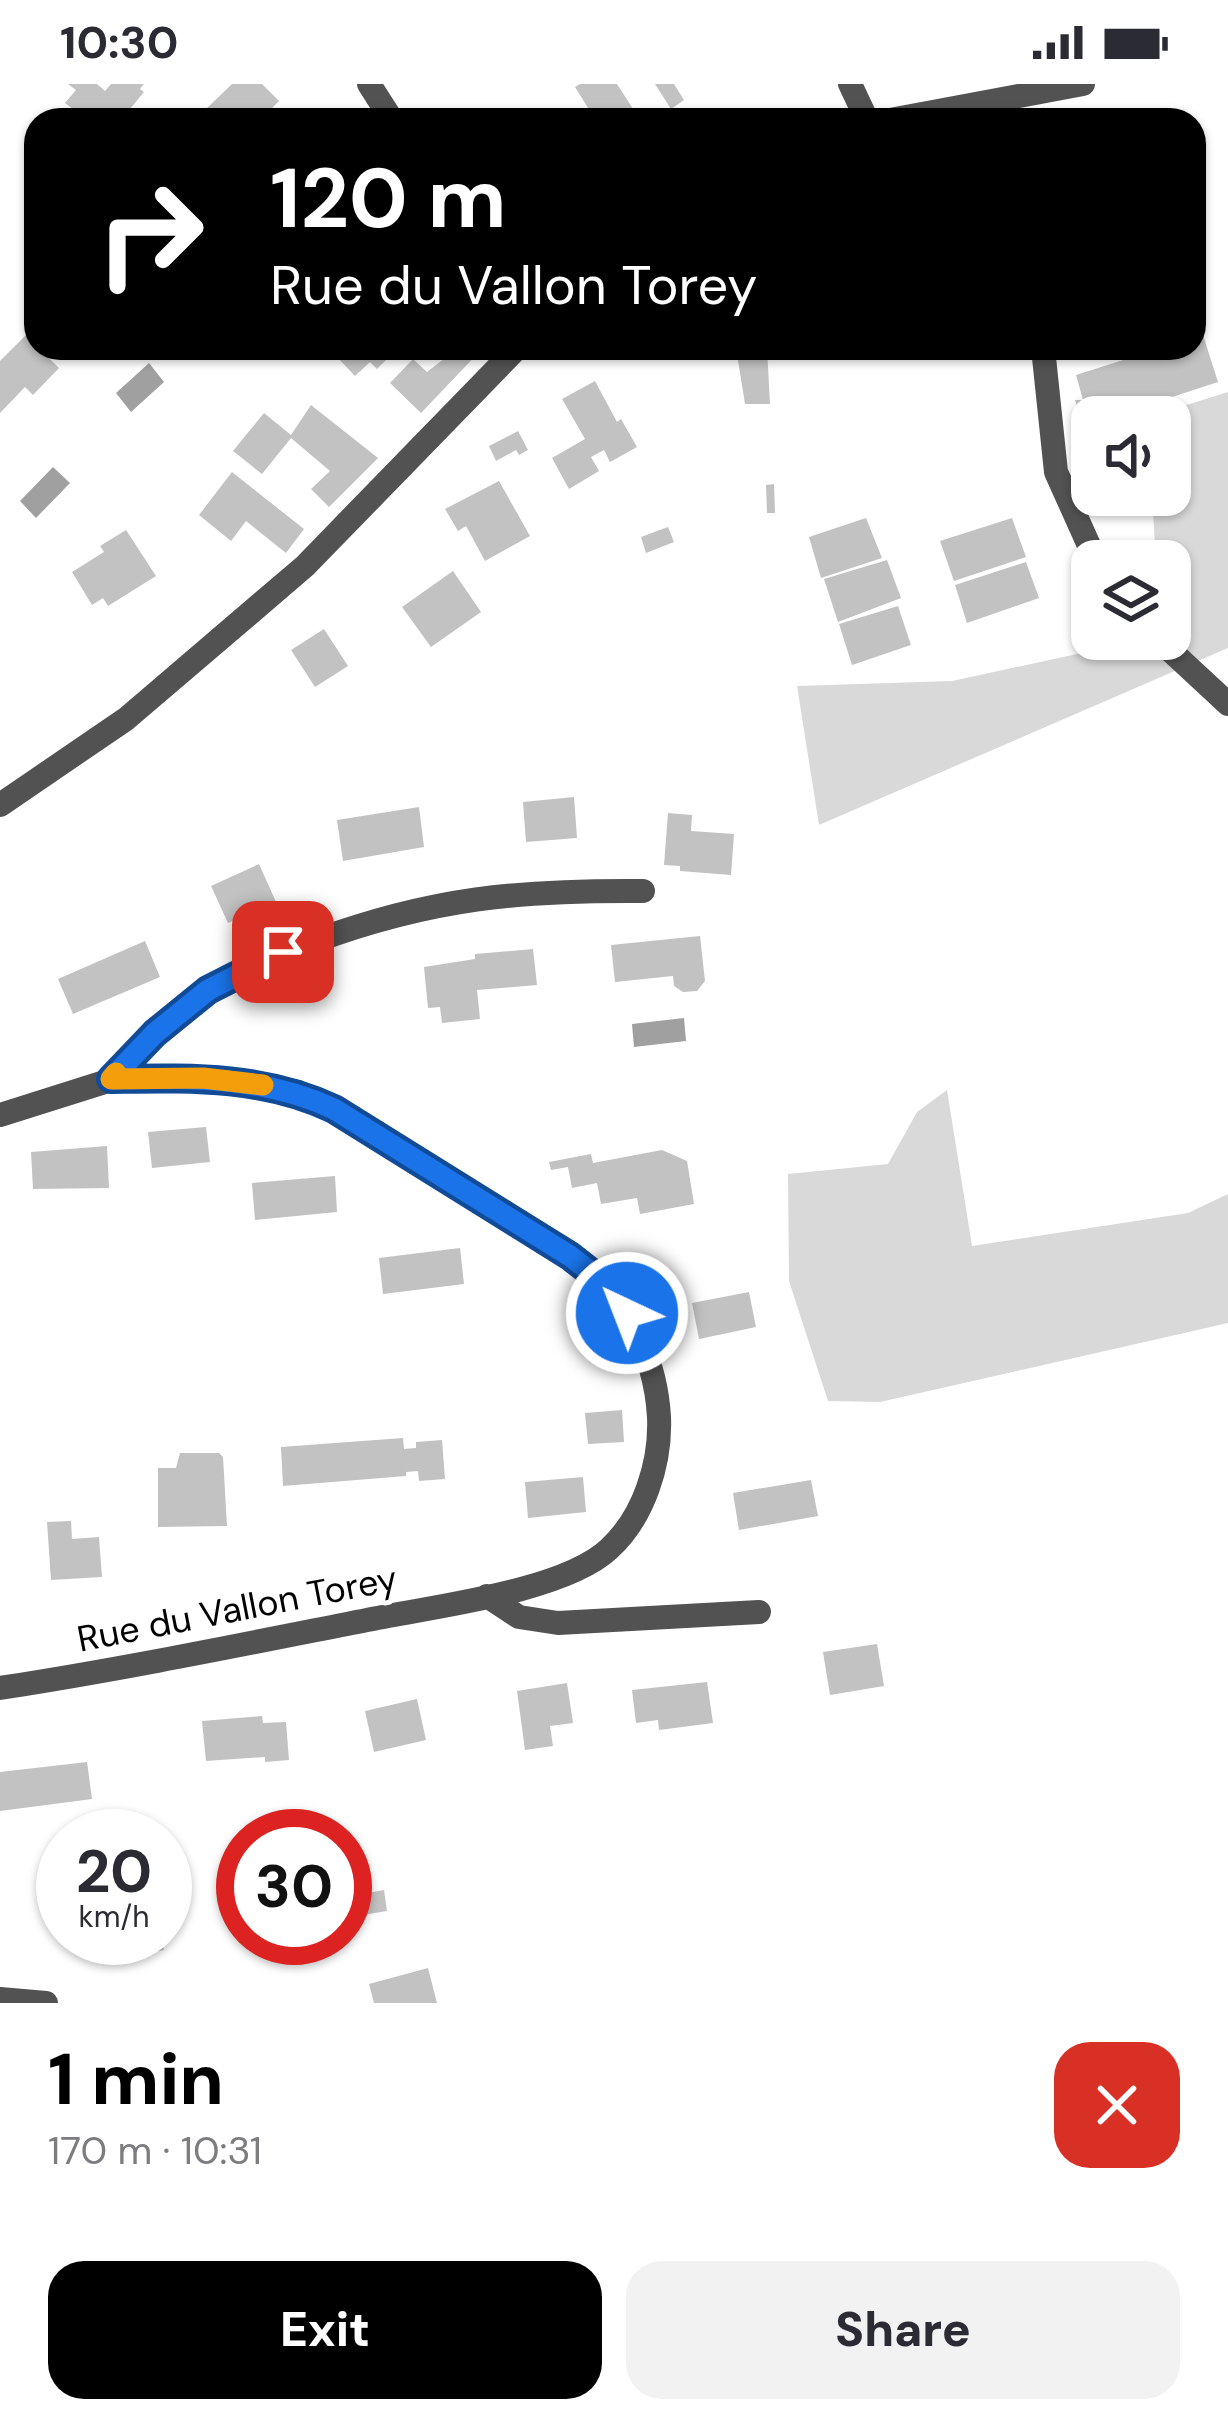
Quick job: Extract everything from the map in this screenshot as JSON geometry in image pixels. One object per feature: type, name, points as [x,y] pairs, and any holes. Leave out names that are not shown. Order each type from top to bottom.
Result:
[{"type":"street","points":[[1022,108],[1084,84]]},
{"type":"street","points":[[0,805],[126,719],[305,566],[505,360]]},
{"type":"street","points":[[1044,360],[1056,472],[1087,540]]},
{"type":"street","points":[[1181,660],[1228,704]]},
{"type":"street","name":"Rue du Vallon Torey","points":[[111,1079],[155,1033],[208,990],[283,952],[422,908],[487,895],[643,891]]},
{"type":"street","name":"Rue du Vallon Torey","points":[[0,1115],[111,1079],[203,1078],[298,1092],[334,1109],[570,1256],[602,1281],[627,1313],[647,1354],[660,1437],[638,1511],[610,1549],[572,1573],[488,1596],[115,1670],[0,1688]]},
{"type":"street","points":[[488,1596],[519,1617],[559,1623],[759,1612]]},
{"type":"street","points":[[0,1999],[46,2003]]},
{"type":"shaded area","points":[[149,363],[164,382],[131,412],[116,393]]},
{"type":"shaded area","points":[[1228,392],[1228,648],[819,825],[797,686],[952,681],[1071,655],[1071,660],[1191,660],[1191,540],[1155,540],[1153,516],[1191,516],[1191,404]]},
{"type":"shaded area","points":[[53,467],[70,483],[36,518],[20,501]]},
{"type":"shaded area","points":[[684,1018],[686,1041],[634,1047],[632,1024]]},
{"type":"shaded area","points":[[947,1090],[972,1246],[1188,1213],[1228,1194],[1228,1323],[880,1402],[828,1401],[789,1281],[788,1174],[888,1164],[917,1112]]},
{"type":"building","points":[[68,84],[97,84],[105,91],[111,84],[144,84],[140,89],[144,92],[131,108],[71,108],[65,103],[76,90]]},
{"type":"building","points":[[232,84],[262,84],[279,101],[272,108],[207,108]]},
{"type":"building","points":[[617,84],[632,108],[588,108],[575,87]]},
{"type":"building","points":[[655,84],[674,84],[684,100],[670,108]]},
{"type":"building","points":[[24,337],[24,360],[51,360],[59,368],[33,395],[25,387],[0,413],[0,361]]},
{"type":"building","points":[[1206,344],[1218,382],[1175,396],[1082,396],[1076,375],[1123,360],[1206,360]]},
{"type":"building","points":[[340,360],[386,360],[377,369],[370,362],[355,376]]},
{"type":"building","points":[[412,360],[427,372],[442,360],[472,360],[421,413],[390,383]]},
{"type":"building","points":[[738,360],[768,360],[770,404],[745,404]]},
{"type":"building","points":[[595,381],[637,447],[610,462],[604,450],[591,457],[599,471],[569,489],[552,458],[585,439],[562,399]]},
{"type":"building","points":[[311,405],[378,458],[329,507],[311,489],[330,471],[291,438],[262,474],[233,451],[264,413],[291,435]]},
{"type":"building","points":[[518,431],[528,450],[519,455],[516,450],[496,461],[489,446]]},
{"type":"building","points":[[232,472],[304,529],[286,553],[246,521],[231,541],[199,515]]},
{"type":"building","points":[[499,481],[530,536],[485,561],[466,526],[458,531],[445,509]]},
{"type":"building","points":[[774,484],[775,513],[767,513],[766,485]]},
{"type":"building","points":[[866,518],[882,558],[821,578],[809,537]]},
{"type":"building","points":[[1012,518],[1026,557],[954,581],[940,541]]},
{"type":"building","points":[[668,527],[674,542],[646,553],[641,537]]},
{"type":"building","points":[[126,530],[156,576],[108,606],[103,598],[92,605],[72,572],[104,552],[100,546]]},
{"type":"building","points":[[887,560],[901,598],[838,622],[824,579]]},
{"type":"building","points":[[1026,562],[1039,598],[967,623],[955,585]]},
{"type":"building","points":[[453,571],[481,612],[431,647],[402,607]]},
{"type":"building","points":[[898,606],[911,645],[852,665],[839,624]]},
{"type":"building","points":[[324,629],[348,666],[315,687],[291,650]]},
{"type":"building","points":[[574,797],[577,838],[526,842],[523,802]]},
{"type":"building","points":[[419,807],[424,847],[343,861],[337,820]]},
{"type":"building","points":[[668,813],[692,815],[691,831],[734,834],[731,875],[664,865]]},
{"type":"building","points":[[259,864],[276,902],[228,923],[211,886]]},
{"type":"building","points":[[700,936],[705,981],[697,991],[683,992],[674,986],[673,976],[615,982],[611,945]]},
{"type":"building","points":[[145,941],[160,977],[73,1014],[58,979]]},
{"type":"building","points":[[533,949],[537,985],[477,990],[480,1019],[442,1023],[440,1007],[428,1008],[424,967],[475,959],[475,954]]},
{"type":"building","points":[[206,1127],[210,1162],[152,1168],[148,1132]]},
{"type":"building","points":[[107,1146],[109,1188],[33,1189],[31,1152]]},
{"type":"building","points":[[662,1150],[687,1161],[694,1204],[640,1214],[637,1198],[601,1204],[597,1183],[572,1188],[568,1167],[551,1170],[549,1162],[591,1154],[593,1163]]},
{"type":"building","points":[[335,1176],[337,1212],[255,1220],[252,1183]]},
{"type":"building","points":[[460,1248],[464,1284],[383,1294],[379,1258]]},
{"type":"building","points":[[749,1292],[756,1327],[699,1339],[692,1303]]},
{"type":"building","points":[[622,1410],[624,1442],[588,1444],[585,1413]]},
{"type":"building","points":[[403,1438],[404,1449],[416,1448],[416,1442],[442,1440],[445,1479],[419,1481],[418,1471],[406,1472],[406,1476],[283,1486],[281,1447]]},
{"type":"building","points":[[180,1453],[219,1453],[223,1457],[227,1526],[158,1527],[158,1468],[176,1468]]},
{"type":"building","points":[[583,1477],[586,1512],[528,1518],[525,1482]]},
{"type":"building","points":[[811,1480],[818,1516],[739,1530],[733,1493]]},
{"type":"building","points":[[71,1521],[72,1539],[99,1537],[102,1577],[51,1580],[47,1522]]},
{"type":"building","points":[[877,1644],[884,1686],[830,1695],[823,1652]]},
{"type":"building","points":[[707,1682],[713,1723],[659,1730],[658,1720],[636,1723],[632,1690]]},
{"type":"building","points":[[567,1683],[573,1723],[550,1726],[553,1746],[525,1750],[517,1691]]},
{"type":"building","points":[[417,1699],[426,1740],[374,1752],[365,1711]]},
{"type":"building","points":[[262,1716],[263,1723],[286,1722],[289,1760],[206,1761],[202,1721]]},
{"type":"building","points":[[87,1762],[92,1799],[0,1811],[0,1772]]},
{"type":"building","points":[[384,1890],[387,1911],[372,1914],[372,1892]]},
{"type":"building","points":[[428,1968],[437,2003],[374,2003],[369,1984]]},
{"type":"slow traffic","points":[[116,1073],[111,1079],[203,1078],[263,1085]]},
{"type":"route","points":[[283,952],[208,990],[155,1033],[111,1079],[203,1078],[298,1092],[334,1109],[570,1256],[602,1281],[627,1313]]}]
